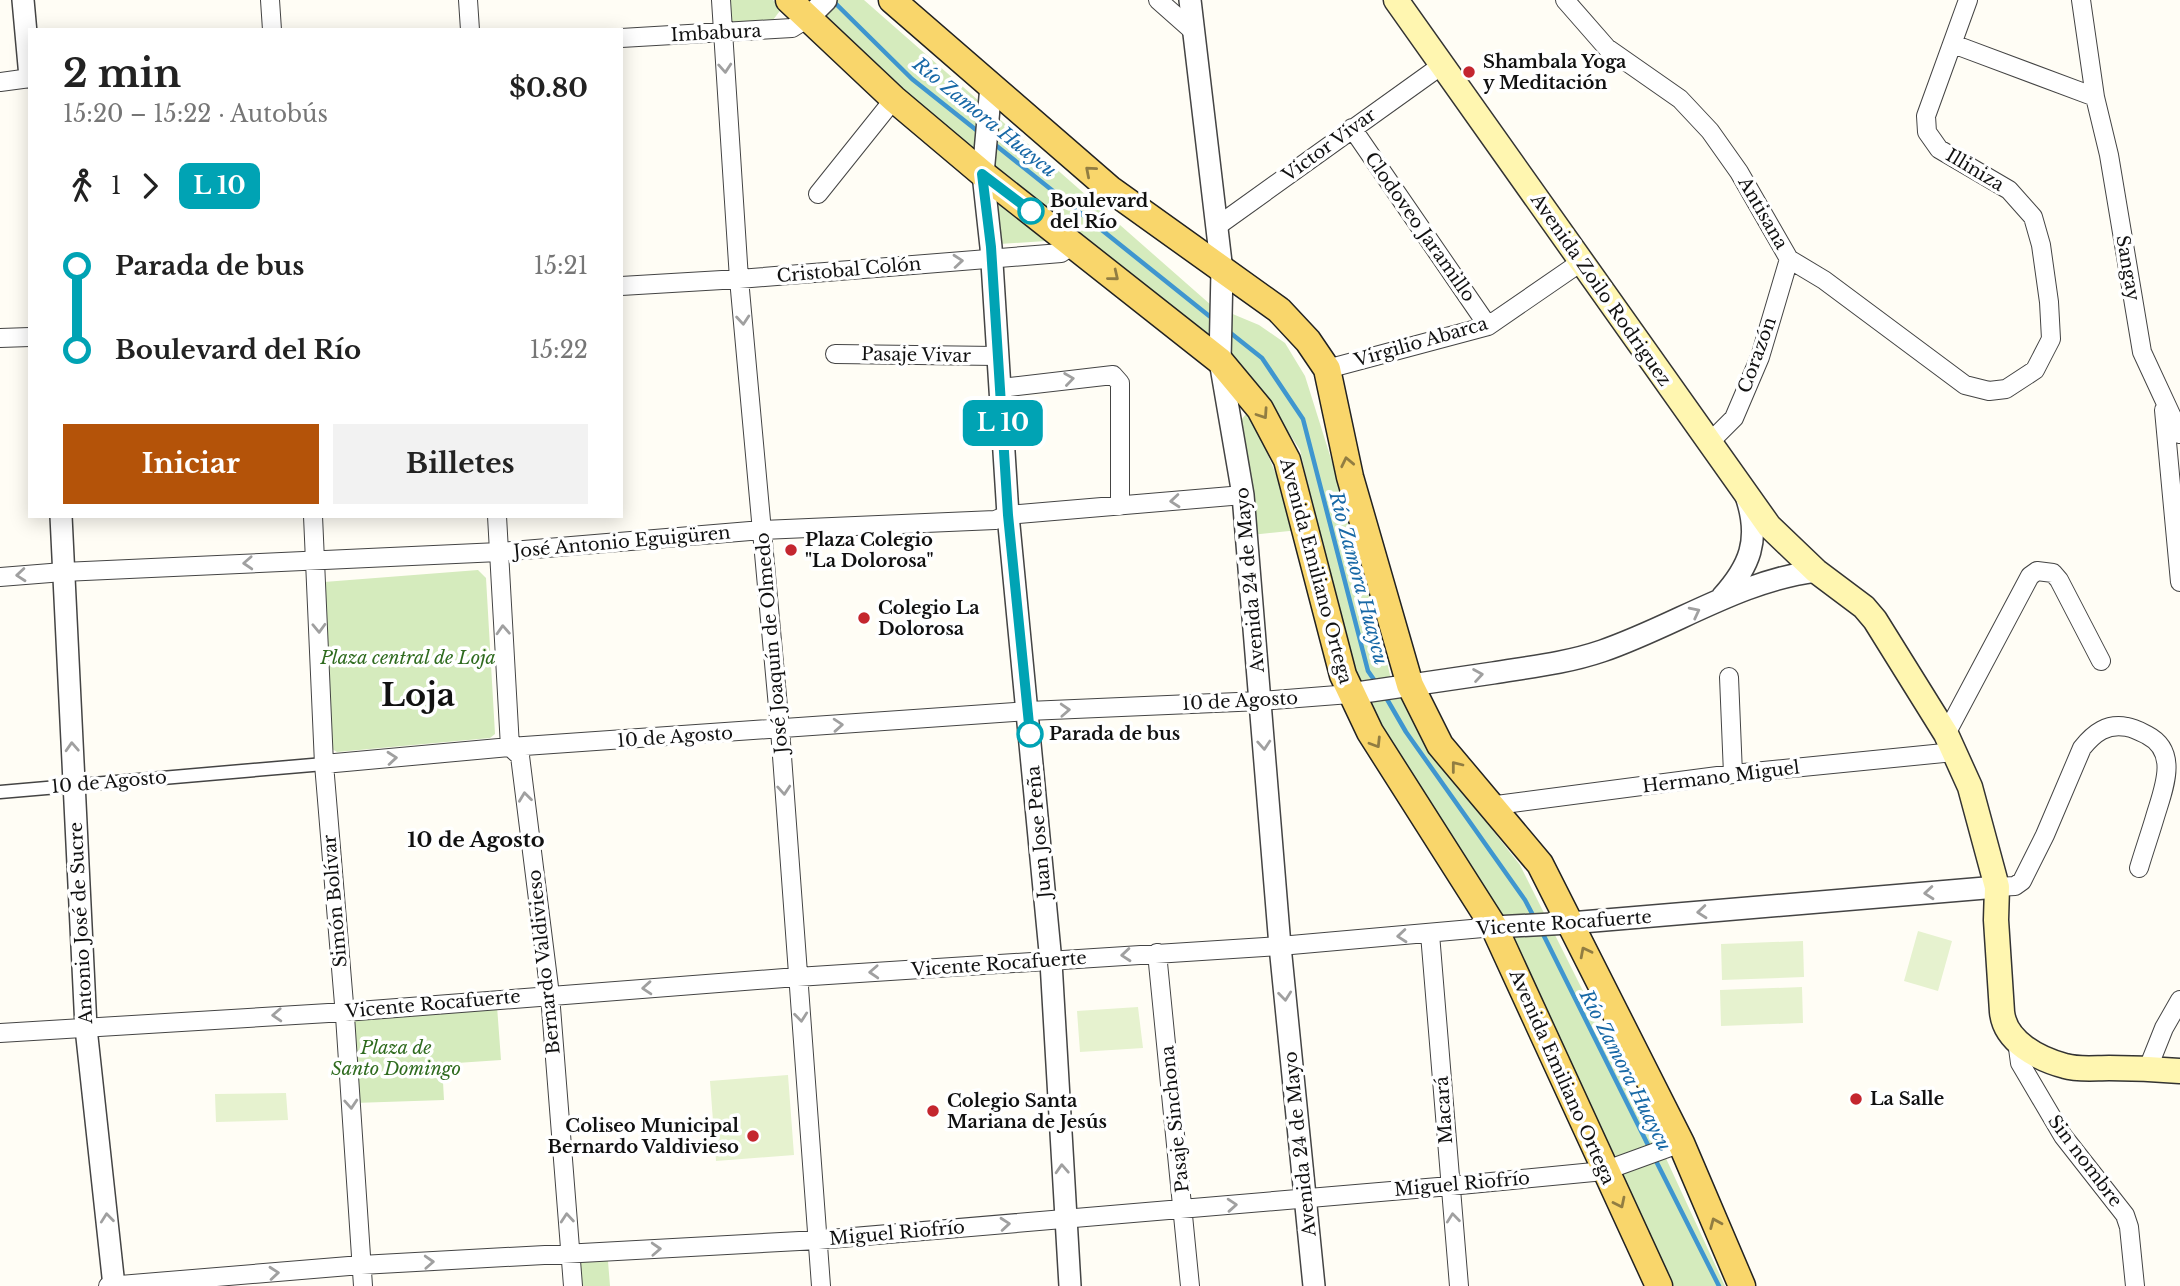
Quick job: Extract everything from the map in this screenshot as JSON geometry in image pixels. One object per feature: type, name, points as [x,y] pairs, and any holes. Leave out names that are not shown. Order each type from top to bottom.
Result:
[{"type":"main road","points":[[892,0],[990,94],[1110,189],[1279,310],[1308,341],[1327,369],[1350,477],[1410,685],[1440,745],[1540,864],[1742,1286]]},
{"type":"main road","name":"Avenida Zoilo Rodriguez","points":[[1396,0],[1769,526],[1816,571],[1864,607],[1875,620],[1950,743],[1970,787],[1997,887],[1996,920],[2003,1019],[2017,1041]]},
{"type":"main road","name":"Avenida Emiliano Ortega","points":[[808,6],[894,99],[983,166],[1074,244],[1220,361],[1260,409],[1287,460],[1350,694],[1370,733],[1494,927],[1610,1169],[1659,1286]]},
{"type":"main road","points":[[2017,1041],[2033,1053],[2066,1067],[2180,1071]]},
{"type":"street","points":[[23,0],[28,55]]},
{"type":"street","points":[[270,0],[272,28]]},
{"type":"street","points":[[468,0],[470,28]]},
{"type":"street","name":"José Joaquín de Olmedo","points":[[721,0],[739,279],[780,729],[821,1286]]},
{"type":"street","points":[[1158,0],[1193,31]]},
{"type":"street","name":"Avenida 24 de Mayo","points":[[1190,0],[1222,271],[1220,361],[1243,495],[1280,946],[1314,1286]]},
{"type":"street","name":"Antisana","points":[[1565,0],[1607,48],[1680,99],[1710,131],[1739,172],[1789,259],[1824,280],[1965,386],[1989,391]]},
{"type":"street","name":"Illiniza","points":[[1968,0],[1926,116],[1927,132],[1939,149],[2009,190],[2033,217],[2041,244],[2051,339],[2035,369],[2015,385],[1989,391]]},
{"type":"street","name":"Sangay","points":[[2081,0],[2095,97],[2109,155],[2142,352],[2180,434]]},
{"type":"street","name":"Imbabura","points":[[623,38],[792,29],[808,6]]},
{"type":"street","points":[[1953,44],[2095,97]]},
{"type":"street","name":"Victor Vivar","points":[[1216,227],[1442,65]]},
{"type":"street","points":[[0,82],[28,77]]},
{"type":"street","name":"Juan Jose Peña","points":[[990,94],[983,166],[992,259],[997,356],[1002,388],[1008,515],[1051,962],[1070,1286]]},
{"type":"street","points":[[818,194],[894,99]]},
{"type":"street","name":"Clodoveo Jaramillo","points":[[1352,128],[1488,326]]},
{"type":"street","name":"Cristobal Colón","points":[[623,286],[1061,253],[1074,244]]},
{"type":"street","name":"Corazón","points":[[1710,442],[1734,418],[1760,357],[1789,259]]},
{"type":"street","name":"Virgilio Abarca","points":[[1327,369],[1488,326],[1581,262]]},
{"type":"street","points":[[0,338],[28,337]]},
{"type":"street","name":"Pasaje Vivar","points":[[835,354],[997,356]]},
{"type":"street","points":[[1002,388],[1113,374],[1120,383],[1120,506]]},
{"type":"street","points":[[2163,396],[2180,582]]},
{"type":"street","name":"José Antonio Eguigüren","points":[[0,577],[499,552],[762,530],[995,520],[1008,515],[1243,495]]},
{"type":"street","points":[[1720,599],[1739,578],[1752,543],[1754,520],[1746,495]]},
{"type":"street","name":"Antonio José de Sucre","points":[[61,518],[86,1028],[114,1286]]},
{"type":"street","name":"Simón Bolívar","points":[[313,518],[324,764],[345,1012],[363,1286]]},
{"type":"street","name":"Bernardo Valdivieso","points":[[497,518],[510,747],[520,756],[550,995],[573,1286]]},
{"type":"street","points":[[1350,694],[1566,661],[1635,639],[1720,599],[1773,580],[1816,571]]},
{"type":"street","points":[[1950,743],[2030,576],[2037,571],[2053,573],[2059,580],[2101,661]]},
{"type":"street","points":[[1729,677],[1733,774]]},
{"type":"street","name":"10 de Agosto","points":[[0,792],[510,747],[1028,711],[1261,701],[1350,694]]},
{"type":"street","points":[[1997,887],[2015,886],[2022,881],[2082,748],[2090,738],[2117,725],[2132,727],[2154,739],[2164,751],[2168,767],[2139,868]]},
{"type":"street","name":"Hermano Miguel","points":[[1489,806],[1950,743]]},
{"type":"street","name":"Vicente Rocafuerte","points":[[0,1033],[345,1012],[797,977],[1280,946],[1997,887]]},
{"type":"street","name":"Macará","points":[[1430,934],[1460,1286]]},
{"type":"street","name":"Pasaje Sinchona","points":[[1157,953],[1190,1286]]},
{"type":"street","points":[[2148,1068],[2164,1028],[2180,1000]]},
{"type":"street","name":"Sin nombre","points":[[2017,1041],[2021,1063],[2063,1136],[2125,1215],[2129,1227],[2135,1286]]},
{"type":"street","name":"Miguel Riofrío","points":[[108,1286],[361,1265],[818,1240],[1450,1186],[1610,1169],[1676,1145]]},
{"type":"green space","points":[[730,0],[773,0],[782,8],[773,20],[729,23]]},
{"type":"green space","points":[[810,0],[864,0],[1211,305],[1259,325],[1285,343],[1305,376],[1360,551],[1390,675],[1418,731],[1520,865],[1657,1139],[1725,1286],[1670,1286],[1382,743],[1352,678],[1300,450],[1268,401],[1169,308],[930,114]]},
{"type":"green space","points":[[995,201],[1046,241],[1000,244]]},
{"type":"green space","points":[[1247,413],[1253,419],[1299,530],[1251,535],[1240,421]]},
{"type":"green space","name":"Plaza central de Loja","points":[[478,570],[486,578],[495,734],[490,738],[337,752],[329,747],[324,582]]},
{"type":"green space","points":[[1918,931],[1952,941],[1938,991],[1904,981]]},
{"type":"green space","points":[[1803,941],[1804,977],[1722,980],[1721,944]]},
{"type":"green space","points":[[1802,987],[1803,1023],[1721,1026],[1720,990]]},
{"type":"green space","name":"Plaza de Santo Domingo","points":[[497,1006],[501,1060],[442,1064],[444,1100],[354,1103],[351,1017]]},
{"type":"green space","points":[[1138,1007],[1143,1048],[1080,1052],[1077,1011]]},
{"type":"green space","name":"Coliseo Municipal Bernardo Valdivieso","points":[[788,1075],[794,1155],[716,1161],[710,1081]]},
{"type":"green space","points":[[286,1093],[288,1120],[216,1122],[215,1094]]},
{"type":"green space","points":[[579,1261],[608,1261],[610,1286],[582,1286]]},
{"type":"waterway","name":"Río Zamora Huaycu","points":[[833,1],[912,79],[980,133]]},
{"type":"waterway","name":"Río Zamora Huaycu","points":[[993,143],[1213,319]]},
{"type":"waterway","name":"Río Zamora Huaycu","points":[[1228,331],[1262,358],[1303,419],[1368,671],[1377,684]]},
{"type":"waterway","name":"Río Zamora Huaycu","points":[[1384,694],[1406,732],[1525,900],[1535,919]]},
{"type":"waterway","name":"Río Zamora Huaycu","points":[[1541,930],[1651,1151]]},
{"type":"waterway","name":"Río Zamora Huaycu","points":[[1655,1159],[1719,1286]]},
{"type":"bus line","points":[[1030,734],[1008,515],[1002,388],[997,356],[989,225],[982,174],[1031,211]]},
{"type":"place","name":"Shambala Yoga y Meditación","points":[[1469,72]]},
{"type":"place","name":"Boulevard del Río","points":[[1031,211]]},
{"type":"place","name":"Plaza Colegio \"La Dolorosa\"","points":[[791,550]]},
{"type":"place","name":"Colegio La Dolorosa","points":[[864,618]]},
{"type":"place","name":"Parada de bus","points":[[1030,734]]},
{"type":"place","name":"La Salle","points":[[1856,1099]]},
{"type":"place","name":"Colegio Santa Mariana de Jesús","points":[[933,1111]]},
{"type":"place","name":"Coliseo Municipal Bernardo Valdivieso","points":[[753,1136]]},
{"type":"district","name":"Loja","points":[[418,695]]},
{"type":"district","name":"10 de Agosto","points":[[476,840]]}]
